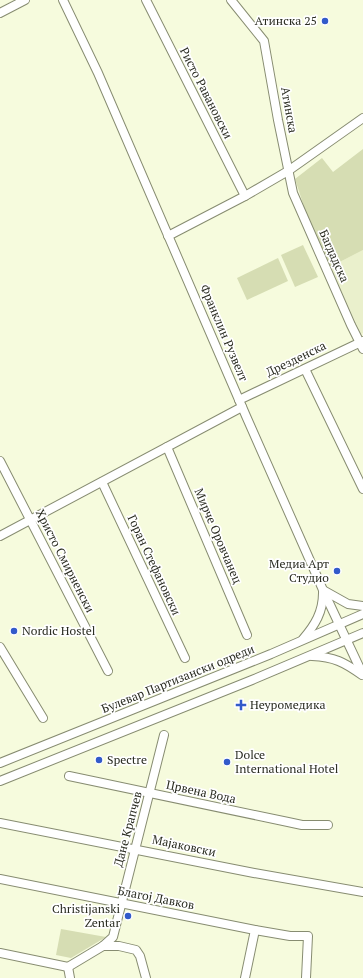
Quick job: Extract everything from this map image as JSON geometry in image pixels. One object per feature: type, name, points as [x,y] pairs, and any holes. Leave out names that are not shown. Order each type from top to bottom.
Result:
[{"type":"street","points":[[0,13],[25,0]]},
{"type":"street","name":"Франклин Рузвелт","points":[[63,0],[98,73],[323,590],[363,676]]},
{"type":"street","name":"Ристо Равановски","points":[[146,0],[245,196]]},
{"type":"street","name":"Атинска","points":[[231,0],[264,39],[288,171]]},
{"type":"street","points":[[168,236],[245,196],[288,171],[363,118]]},
{"type":"street","name":"Багдадска","points":[[288,171],[298,205],[362,344]]},
{"type":"street","name":"Дрезденска","points":[[0,536],[167,447],[241,403],[305,369],[362,344]]},
{"type":"street","points":[[305,369],[363,489]]},
{"type":"street","name":"Мирче Оровчанец","points":[[167,447],[247,635]]},
{"type":"street","name":"Христо Смирненски","points":[[0,461],[108,671]]},
{"type":"street","name":"Горан Стефановски","points":[[102,482],[185,658]]},
{"type":"street","points":[[301,641],[318,619],[323,602],[323,590],[348,604],[363,606]]},
{"type":"street","name":"Булевар Партизански одреди","points":[[0,763],[301,641],[363,614]]},
{"type":"street","points":[[0,782],[312,656],[363,633]]},
{"type":"street","points":[[0,647],[43,718]]},
{"type":"street","points":[[312,656],[340,661],[363,676]]},
{"type":"street","name":"Дане Крапчев","points":[[68,967],[103,946],[113,937],[164,735]]},
{"type":"street","name":"Црвена Вода","points":[[69,776],[302,825],[328,826]]},
{"type":"street","name":"Мајаковски","points":[[0,823],[254,873],[363,892]]},
{"type":"street","name":"Благој Давков","points":[[0,879],[255,930],[290,936],[308,936],[306,978]]},
{"type":"street","points":[[245,978],[255,930]]},
{"type":"street","points":[[103,946],[119,946],[136,950],[140,956],[146,978]]},
{"type":"street","points":[[0,954],[68,967],[70,978]]},
{"type":"shaded area","points":[[363,149],[363,250],[330,267],[308,219],[295,179],[322,158],[333,172]]},
{"type":"shaded area","points":[[303,245],[318,277],[295,287],[281,255]]},
{"type":"shaded area","points":[[363,250],[363,333],[361,334],[330,267]]},
{"type":"shaded area","points":[[278,258],[288,281],[247,300],[237,278]]},
{"type":"shaded area","points":[[61,929],[106,937],[71,958],[56,955]]},
{"type":"place","name":"Атинска 25","points":[[325,21]]},
{"type":"place","name":"Медиа Арт Студио","points":[[337,571]]},
{"type":"place","name":"Nordic Hostel","points":[[14,631]]},
{"type":"place","name":"Неуромедика","points":[[241,705]]},
{"type":"place","name":"Spectre","points":[[99,760]]},
{"type":"place","name":"Dolce International Hotel","points":[[227,762]]},
{"type":"place","name":"Christijanski Zentar","points":[[128,916]]}]
